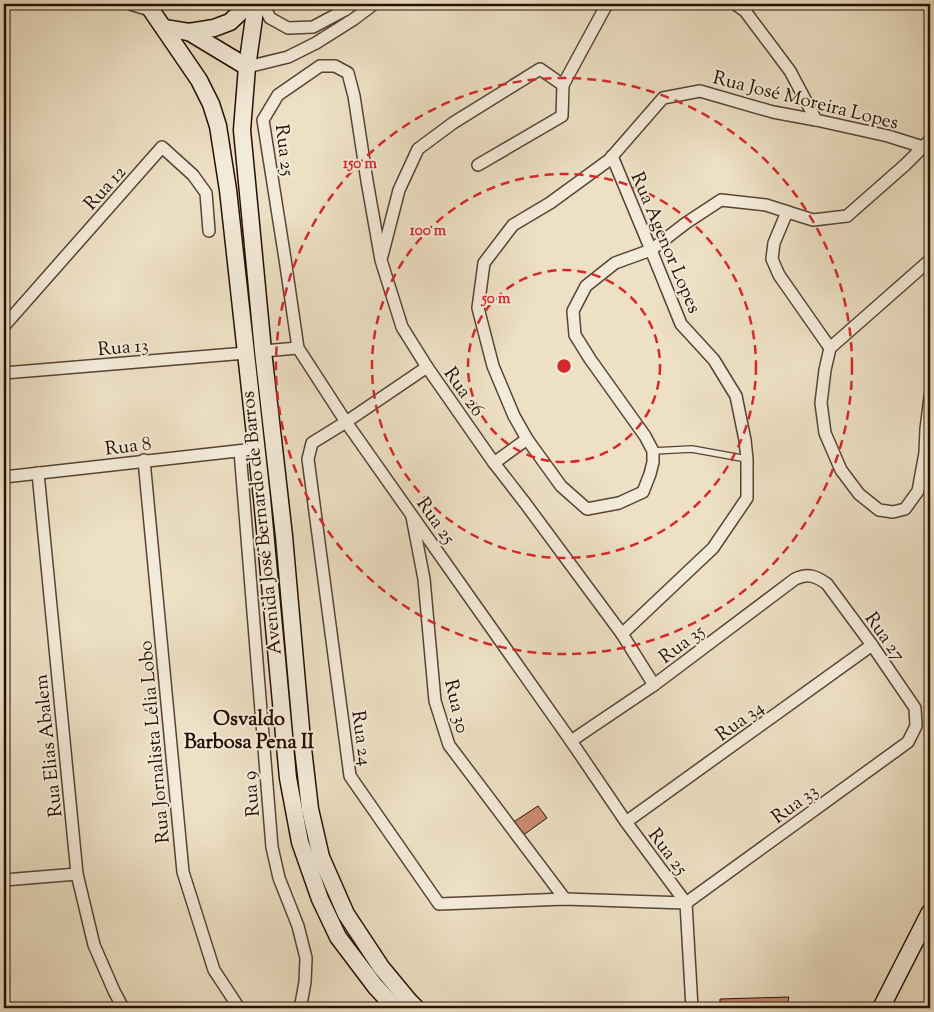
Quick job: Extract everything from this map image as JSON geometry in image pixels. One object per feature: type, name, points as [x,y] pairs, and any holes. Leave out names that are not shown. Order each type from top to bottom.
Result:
[{"type":"main road","points":[[164,28],[189,32],[214,28],[230,22],[249,4]]},
{"type":"main road","name":"Avenida José Bernardo de Barros","points":[[256,4],[246,67],[242,130],[310,809],[321,857],[346,914],[381,967],[416,1008]]},
{"type":"main road","name":"Avenida José Bernardo de Barros","points":[[149,7],[199,80],[211,104],[218,126],[228,190],[262,498],[288,778],[300,842],[320,899],[338,937],[374,986],[395,1008]]},
{"type":"main road","points":[[189,32],[246,67]]},
{"type":"main road","points":[[881,1008],[930,912]]},
{"type":"street","points":[[130,4],[149,7]]},
{"type":"street","points":[[264,4],[270,18],[288,28],[313,27],[353,4]]},
{"type":"street","points":[[246,67],[288,57],[316,42],[374,4]]},
{"type":"street","points":[[478,165],[562,116],[563,85],[607,4]]},
{"type":"street","points":[[735,4],[745,11],[790,70],[816,120]]},
{"type":"street","name":"Rua 25","points":[[348,73],[335,66],[320,66],[278,95],[263,120],[298,348],[346,422],[626,822],[686,903],[692,1008]]},
{"type":"street","points":[[381,260],[399,190],[418,149],[453,122],[540,70],[563,85]]},
{"type":"street","name":"Rua 26","points":[[348,73],[354,96],[381,260],[402,327],[427,367],[494,463],[622,634],[654,686]]},
{"type":"street","name":"Rua José Moreira Lopes","points":[[700,91],[773,112],[927,144],[906,165],[847,216],[813,220],[766,205],[722,200],[686,222],[652,250],[615,263],[586,286],[573,311],[575,335],[645,436],[653,451],[653,462],[643,492],[619,503],[587,509],[561,486],[527,439],[514,416],[493,366],[478,308],[484,263],[513,225],[550,203],[609,160],[663,98],[700,91]]},
{"type":"street","name":"Rua 12","points":[[4,326],[162,147],[193,175],[206,193],[209,231]]},
{"type":"street","name":"Rua Agenor Lopes","points":[[612,156],[652,250],[680,324],[714,360],[736,396],[745,440],[747,498],[713,548],[622,634]]},
{"type":"street","points":[[788,212],[774,243],[772,260],[779,275],[830,348]]},
{"type":"street","points":[[930,260],[830,348],[825,370],[821,403],[825,433],[841,470],[859,494],[879,510],[893,512],[905,510],[918,491],[928,453],[926,429],[930,396]]},
{"type":"street","points":[[263,351],[298,348]]},
{"type":"street","name":"Rua 13","points":[[4,373],[246,354]]},
{"type":"street","name":"Rua 24","points":[[427,367],[312,443],[308,458],[350,776],[439,904],[565,899],[686,903]]},
{"type":"street","points":[[494,463],[527,439]]},
{"type":"street","name":"Rua 8","points":[[4,477],[256,449]]},
{"type":"street","name":"Rua 9","points":[[240,451],[272,847],[279,878],[298,926],[306,958],[305,982],[299,1008]]},
{"type":"street","name":"Rua Jornalista Lélia Lobo","points":[[144,460],[183,872],[214,970],[239,1008]]},
{"type":"street","name":"Rua Elias Abalem","points":[[38,473],[77,874],[94,946],[122,1008]]},
{"type":"street","name":"Rua 30","points":[[411,513],[424,579],[435,701],[449,745],[565,899]]},
{"type":"street","name":"Rua 35","points":[[571,741],[654,686],[795,579],[811,575]]},
{"type":"street","name":"Rua 27","points":[[811,575],[827,584],[872,645],[915,708],[916,726]]},
{"type":"street","name":"Rua 34","points":[[626,822],[872,645]]},
{"type":"street","name":"Rua 33","points":[[686,903],[908,742],[916,726]]},
{"type":"street","points":[[4,880],[77,874]]},
{"type":"lane","points":[[653,451],[692,449],[746,459]]},
{"type":"building","points":[[538,806],[547,818],[522,836],[512,823]]},
{"type":"building","points":[[789,997],[786,1008],[720,1008],[720,999]]},
{"type":"district","name":"Osvaldo Barbosa Pena II","points":[[249,730]]}]
